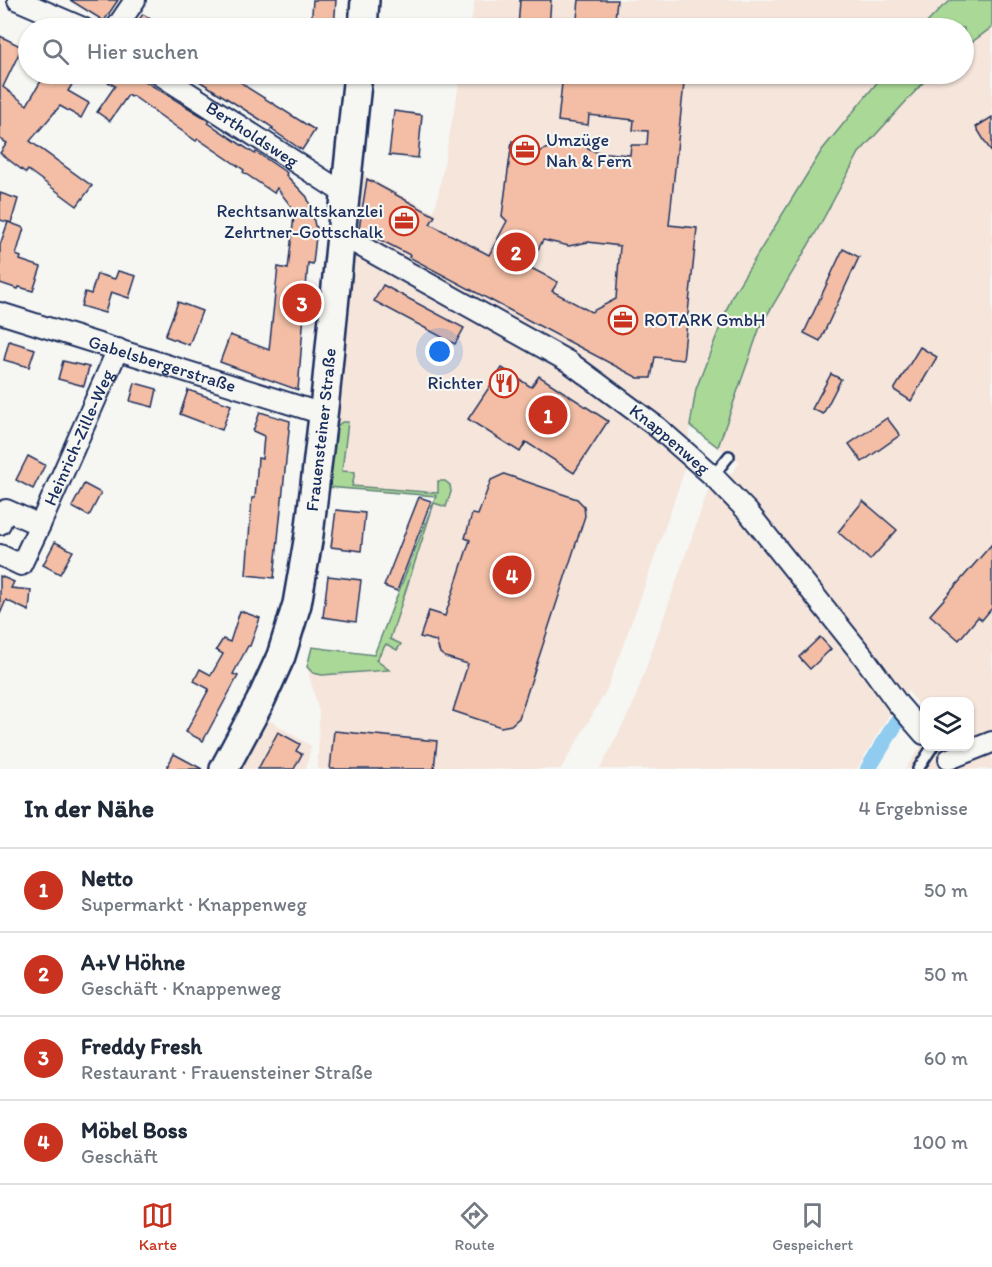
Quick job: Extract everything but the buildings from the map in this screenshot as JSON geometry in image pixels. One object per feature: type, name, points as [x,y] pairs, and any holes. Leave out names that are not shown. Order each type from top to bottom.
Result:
[{"type":"main road","points":[[364,18],[365,0]]},
{"type":"main road","name":"Frauensteiner Straße","points":[[224,769],[260,702],[281,656],[292,622],[309,535],[357,84]]},
{"type":"street","points":[[18,0],[60,18]]},
{"type":"street","points":[[123,18],[135,0]]},
{"type":"street","name":"Bertholdsweg","points":[[174,84],[345,194]]},
{"type":"street","name":"Knappenweg","points":[[340,235],[569,362],[657,427],[713,476],[748,512],[920,729]]},
{"type":"street","name":"Gabelsbergerstraße","points":[[0,313],[323,414]]},
{"type":"street","name":"Heinrich-Zille-Weg","points":[[0,555],[21,566],[118,349]]},
{"type":"street","name":"Heinrich-Zille-Weg","points":[[0,524],[6,510],[40,525]]},
{"type":"street","points":[[944,755],[992,742]]},
{"type":"lane","points":[[713,476],[729,456]]},
{"type":"lane","points":[[918,769],[944,755]]},
{"type":"shaded area","points":[[475,0],[952,0],[932,18],[472,18]]},
{"type":"shaded area","points":[[992,27],[992,769],[905,769],[920,748],[920,751],[974,751],[974,697],[920,697],[920,707],[908,691],[887,718],[857,769],[600,769],[633,705],[708,491],[733,472],[740,462],[718,447],[760,327],[815,234],[859,153],[922,84],[974,84],[974,40]]},
{"type":"shaded area","points":[[459,84],[876,84],[822,150],[732,296],[696,389],[683,475],[639,602],[606,691],[561,769],[318,769],[319,712],[307,667],[312,647],[374,655],[436,496],[327,487],[357,180],[363,175],[433,212]]},
{"type":"shaded area","points":[[269,720],[311,746],[306,769],[241,769]]},
{"type":"green space","points":[[952,0],[992,0],[992,27],[974,40],[974,18],[932,18]]},
{"type":"green space","points":[[876,84],[922,84],[859,153],[815,234],[760,327],[718,447],[690,426],[696,389],[732,296],[822,150]]},
{"type":"green space","points":[[342,422],[348,422],[342,471],[355,472],[352,486],[438,493],[438,481],[445,481],[450,485],[451,492],[446,507],[434,503],[390,639],[401,644],[397,650],[386,644],[376,660],[389,670],[322,675],[313,673],[307,667],[312,647],[374,655],[436,496],[327,487],[334,429]]},
{"type":"waterway","points":[[868,769],[896,723]]},
{"type":"place","name":"Umzüge Nah & Fern","points":[[525,150]]},
{"type":"place","name":"Rechtsanwaltskanzlei Zehrtner-Gottschalk","points":[[404,221]]},
{"type":"place","name":"A+V Höhne","points":[[516,252]]},
{"type":"place","name":"Freddy Fresh","points":[[302,303]]},
{"type":"place","name":"ROTARK GmbH","points":[[623,320]]},
{"type":"place","name":"Richter","points":[[504,383]]},
{"type":"place","name":"Netto","points":[[548,415]]},
{"type":"place","name":"Möbel Boss","points":[[512,575]]}]
